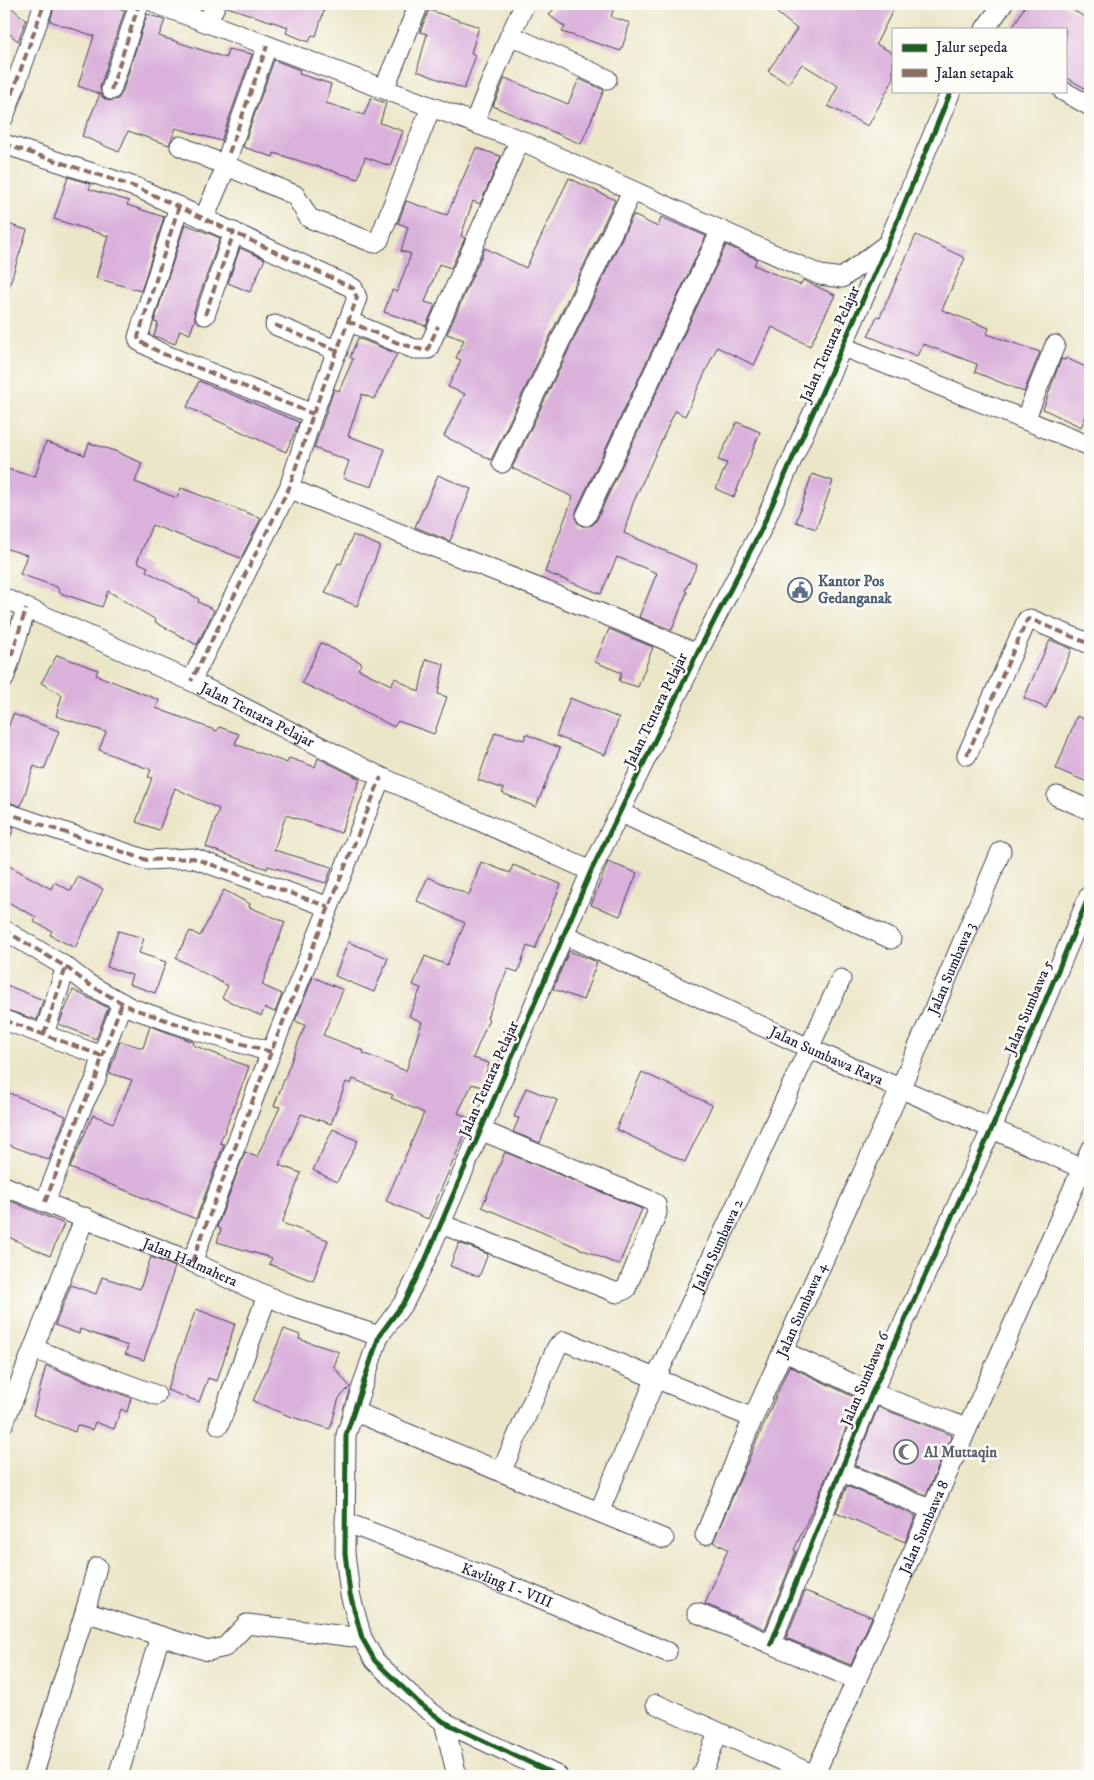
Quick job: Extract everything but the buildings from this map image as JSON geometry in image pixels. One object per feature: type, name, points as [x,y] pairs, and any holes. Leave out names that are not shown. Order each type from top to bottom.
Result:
[{"type":"street","points":[[4,117],[44,4]]},
{"type":"street","points":[[111,90],[139,4]]},
{"type":"street","points":[[157,4],[208,21],[267,46],[520,140],[820,275],[842,278],[888,243]]},
{"type":"street","points":[[208,21],[216,4]]},
{"type":"street","points":[[384,89],[419,4]]},
{"type":"street","points":[[474,123],[510,36],[526,4]]},
{"type":"street","points":[[986,28],[1003,4]]},
{"type":"street","points":[[510,36],[607,79]]},
{"type":"street","points":[[208,209],[228,160],[267,46]]},
{"type":"street","name":"Jalan Tentara Pelajar","points":[[558,1776],[444,1722],[418,1703],[375,1661],[362,1638],[350,1594],[345,1553],[346,1435],[379,1336],[405,1301],[441,1224],[591,871],[697,654],[760,532],[843,347],[951,92]]},
{"type":"street","points":[[1065,92],[1090,106]]},
{"type":"street","points":[[180,146],[228,160],[295,195],[309,218],[374,243],[379,240],[430,107]]},
{"type":"street","points":[[348,321],[414,349],[428,349],[520,140]]},
{"type":"street","points":[[4,144],[138,188],[354,289],[357,298],[313,414],[289,488],[191,681]]},
{"type":"street","points":[[502,463],[632,191]]},
{"type":"street","points":[[179,206],[138,337],[139,341],[161,353],[313,414]]},
{"type":"street","points":[[586,516],[721,230]]},
{"type":"street","points":[[205,315],[234,232]]},
{"type":"street","points":[[274,325],[338,350]]},
{"type":"street","points":[[1025,420],[1055,345]]},
{"type":"street","points":[[843,347],[1090,446]]},
{"type":"street","points":[[289,488],[403,535],[572,600],[697,654]]},
{"type":"street","name":"Jalan Tentara Pelajar","points":[[4,598],[191,681],[381,777],[591,871]]},
{"type":"street","points":[[4,679],[26,609]]},
{"type":"street","points":[[967,755],[1027,620],[1030,619],[1090,644]]},
{"type":"street","points":[[192,1262],[271,1052],[381,777]]},
{"type":"street","points":[[1057,796],[1090,810]]},
{"type":"street","points":[[4,812],[147,860],[193,858],[329,907]]},
{"type":"street","points":[[621,813],[891,939]]},
{"type":"street","name":"Jalan Sumbawa 3","points":[[901,1087],[1001,851]]},
{"type":"street","name":"Jalan Sumbawa 5","points":[[992,1128],[1089,896]]},
{"type":"street","points":[[4,930],[66,966],[88,984],[122,1003],[194,1030],[271,1052]]},
{"type":"street","name":"Jalan Sumbawa Raya","points":[[565,935],[810,1049],[901,1087],[1086,1170]]},
{"type":"street","points":[[44,1034],[66,966]]},
{"type":"street","name":"Jalan Sumbawa 2","points":[[599,1512],[656,1378],[810,1049],[841,978]]},
{"type":"street","points":[[45,1202],[82,1108],[96,1079],[102,1056],[122,1003]]},
{"type":"street","points":[[4,1020],[102,1056]]},
{"type":"street","name":"Jalan Sumbawa 4","points":[[705,1535],[753,1418],[901,1087]]},
{"type":"street","name":"Jalan Sumbawa 6","points":[[770,1644],[872,1392],[992,1128]]},
{"type":"street","points":[[441,1224],[612,1291],[621,1292],[626,1289],[656,1212],[656,1204],[480,1130]]},
{"type":"street","name":"Jalan Sumbawa 8","points":[[814,1776],[967,1428],[1086,1170],[1090,1150]]},
{"type":"street","name":"Jalan Halmahera","points":[[4,1186],[85,1217],[267,1296],[348,1327],[379,1336]]},
{"type":"street","points":[[4,1423],[85,1217]]},
{"type":"street","points":[[219,1425],[267,1296]]},
{"type":"street","points":[[501,1472],[561,1342],[569,1342],[753,1418]]},
{"type":"street","points":[[34,1349],[156,1395]]},
{"type":"street","points":[[783,1351],[872,1392],[967,1428]]},
{"type":"street","points":[[353,1410],[664,1539]]},
{"type":"street","points":[[840,1471],[932,1510]]},
{"type":"street","name":"Kavling I - VIII","points":[[345,1522],[523,1591],[667,1652]]},
{"type":"street","points":[[33,1776],[85,1612],[97,1567]]},
{"type":"street","points":[[85,1612],[208,1651],[225,1647],[246,1624],[362,1638]]},
{"type":"street","points":[[697,1613],[857,1680]]},
{"type":"street","points":[[118,1776],[160,1636]]},
{"type":"street","points":[[656,1704],[814,1776]]},
{"type":"street","points":[[444,1722],[457,1776]]},
{"type":"street","points":[[701,1776],[718,1733]]},
{"type":"marked path","points":[[4,117],[44,4]]},
{"type":"marked path","points":[[111,90],[139,4]]},
{"type":"marked path","points":[[229,153],[267,46]]},
{"type":"marked path","points":[[4,144],[138,188],[353,288],[357,298],[313,414],[289,488],[191,681]]},
{"type":"marked path","points":[[179,206],[138,337],[139,341],[161,353],[313,414]]},
{"type":"marked path","points":[[205,315],[234,232]]},
{"type":"marked path","points":[[348,321],[398,343],[426,351],[438,326]]},
{"type":"marked path","points":[[275,325],[338,351]]},
{"type":"marked path","points":[[4,679],[26,609]]},
{"type":"marked path","points":[[967,755],[1027,620],[1030,619],[1090,644]]},
{"type":"marked path","points":[[192,1262],[271,1052],[381,777]]},
{"type":"marked path","points":[[4,812],[147,860],[193,858],[329,907]]},
{"type":"marked path","points":[[4,930],[66,967],[88,984],[131,1008],[195,1030],[271,1052]]},
{"type":"marked path","points":[[44,1034],[66,967]]},
{"type":"marked path","points":[[45,1202],[82,1107],[96,1079],[102,1056],[122,1003]]},
{"type":"marked path","points":[[4,1020],[102,1056]]},
{"type":"cycle path","points":[[558,1776],[444,1722],[419,1703],[375,1661],[362,1638],[350,1594],[345,1553],[346,1435],[379,1336],[405,1301],[425,1261],[591,871],[697,654],[760,532],[888,243],[951,92]]},
{"type":"cycle path","points":[[771,1644],[872,1393],[992,1128],[1089,896]]},
{"type":"place","name":"Kantor Pos Gedanganak","points":[[800,590]]},
{"type":"place","name":"Al Muttaqin","points":[[906,1452]]}]
